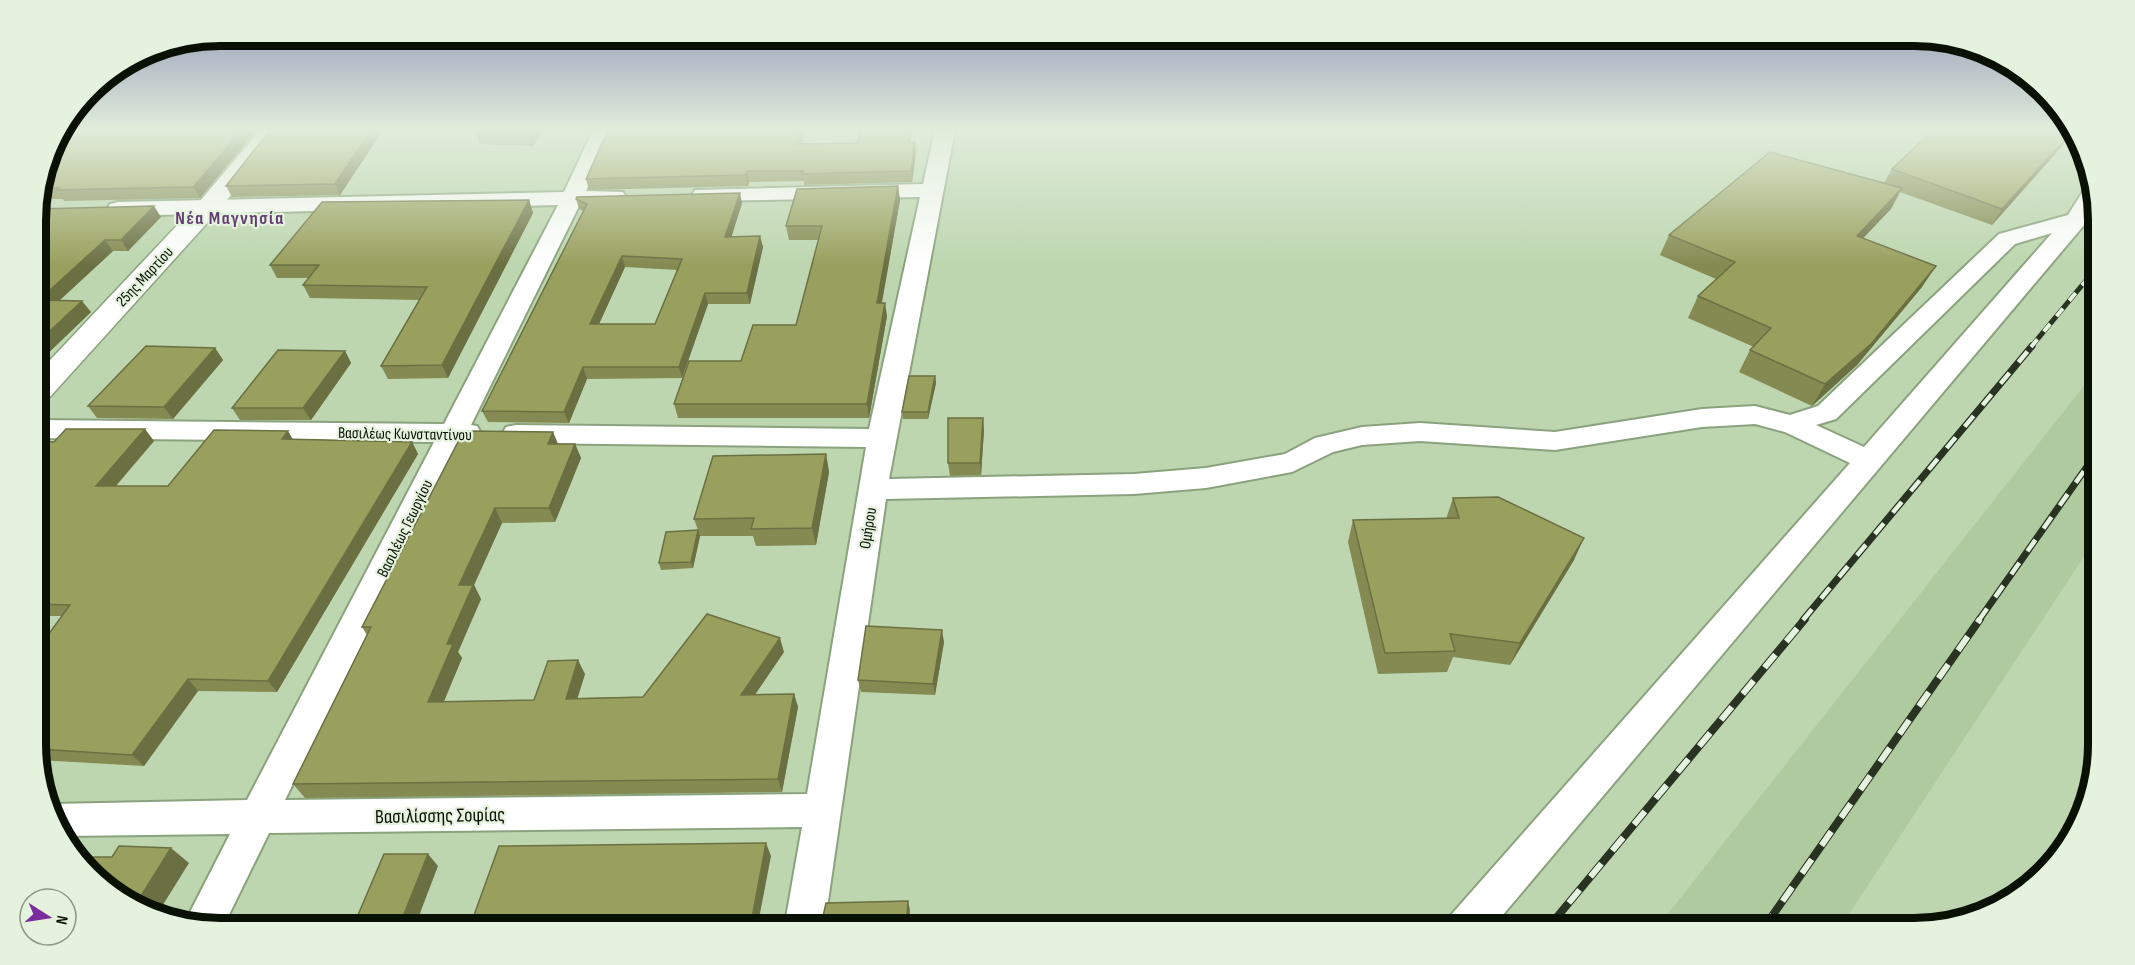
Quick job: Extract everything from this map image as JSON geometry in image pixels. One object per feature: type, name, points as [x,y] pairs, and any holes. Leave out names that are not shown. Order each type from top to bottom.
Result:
[{"type":"street","name":"25ης Μαρτίου","points":[[47,382],[235,175]]},
{"type":"street","name":"Βασιλέως Γεωργίου","points":[[207,917],[582,175]]},
{"type":"street","name":"Ομήρου","points":[[806,918],[881,438],[935,175]]},
{"type":"street","points":[[680,196],[932,190]]},
{"type":"street","points":[[94,209],[632,197]]},
{"type":"street","points":[[1475,918],[1870,461],[2076,220],[2087,202]]},
{"type":"street","points":[[1794,425],[1802,420],[1827,413],[2007,239],[2076,220]]},
{"type":"street","points":[[873,489],[1134,484],[1206,478],[1292,462],[1324,445],[1362,436],[1420,432],[1555,441],[1702,418],[1755,415],[1794,425],[1870,461]]},
{"type":"street","name":"Βασιλέως Κωνσταντίνου","points":[[47,429],[881,438]]},
{"type":"street","name":"Βασιλίσσης Σοφίας","points":[[64,819],[822,810]]},
{"type":"shaded area","points":[[2088,381],[2088,550],[1846,918],[1665,918]]},
{"type":"building","points":[[52,175],[203,175],[193,187],[56,190],[59,188],[50,188]]},
{"type":"building","points":[[235,175],[341,175],[335,184],[226,186]]},
{"type":"building","points":[[588,175],[744,175],[586,179]]},
{"type":"building","points":[[1742,175],[1854,175],[1902,188],[1857,236],[1936,266],[1871,344],[1825,384],[1750,350],[1771,328],[1698,296],[1735,262],[1669,235]]},
{"type":"building","points":[[1909,175],[2033,175],[2002,209]]},
{"type":"building","points":[[898,186],[877,303],[885,303],[867,404],[674,404],[689,361],[741,361],[753,325],[796,325],[822,226],[786,226],[797,189]]},
{"type":"building","points":[[740,193],[725,237],[760,236],[747,293],[705,293],[679,367],[583,367],[564,412],[482,411],[587,204],[576,199],[577,197]],"holes":[[[622,256],[682,259],[655,324],[590,324]]]},
{"type":"building","points":[[529,200],[442,365],[381,366],[427,287],[303,285],[319,265],[270,265],[322,202]]},
{"type":"building","points":[[154,206],[121,240],[105,240],[47,293],[47,209]]},
{"type":"building","points":[[47,300],[82,301],[47,334]]},
{"type":"building","points":[[146,346],[215,348],[164,407],[88,406]]},
{"type":"building","points":[[278,350],[345,351],[303,408],[232,408]]},
{"type":"building","points":[[909,376],[935,376],[928,412],[902,412]]},
{"type":"building","points":[[948,418],[983,418],[980,463],[948,463]]},
{"type":"building","points":[[66,429],[145,429],[96,486],[168,486],[214,430],[288,431],[282,439],[412,442],[268,681],[188,679],[132,755],[46,750],[46,637],[70,605],[46,604],[47,442],[54,442]]},
{"type":"building","points":[[469,431],[553,432],[548,444],[575,444],[549,508],[495,508],[459,585],[473,585],[447,644],[453,644],[428,702],[534,700],[548,661],[578,660],[566,699],[643,697],[707,614],[780,638],[741,695],[794,694],[778,779],[293,784],[371,627],[362,627],[459,440],[465,440]]},
{"type":"building","points":[[826,454],[812,528],[751,529],[754,518],[694,519],[713,456]]},
{"type":"building","points":[[1498,497],[1584,538],[1520,643],[1450,634],[1455,651],[1385,653],[1353,520],[1459,518],[1453,498]]},
{"type":"building","points":[[698,530],[691,562],[659,563],[666,532]]},
{"type":"building","points":[[866,626],[942,630],[933,684],[858,680]]},
{"type":"building","points":[[766,843],[752,918],[473,918],[499,846]]},
{"type":"building","points":[[119,846],[171,848],[140,898],[115,882],[89,857],[112,857]]},
{"type":"building","points":[[384,854],[428,854],[402,918],[357,918]]},
{"type":"building","points":[[908,901],[907,918],[823,918],[826,903]]},
{"type":"railway","points":[[2031,347],[2088,278]]},
{"type":"railway","points":[[1803,620],[2032,346]]},
{"type":"railway","points":[[1979,620],[2088,465]]},
{"type":"railway","points":[[1556,918],[1805,619]]},
{"type":"railway","points":[[1771,918],[1980,619]]},
{"type":"district","name":"Νέα Μαγνησία","points":[[230,218]]}]
